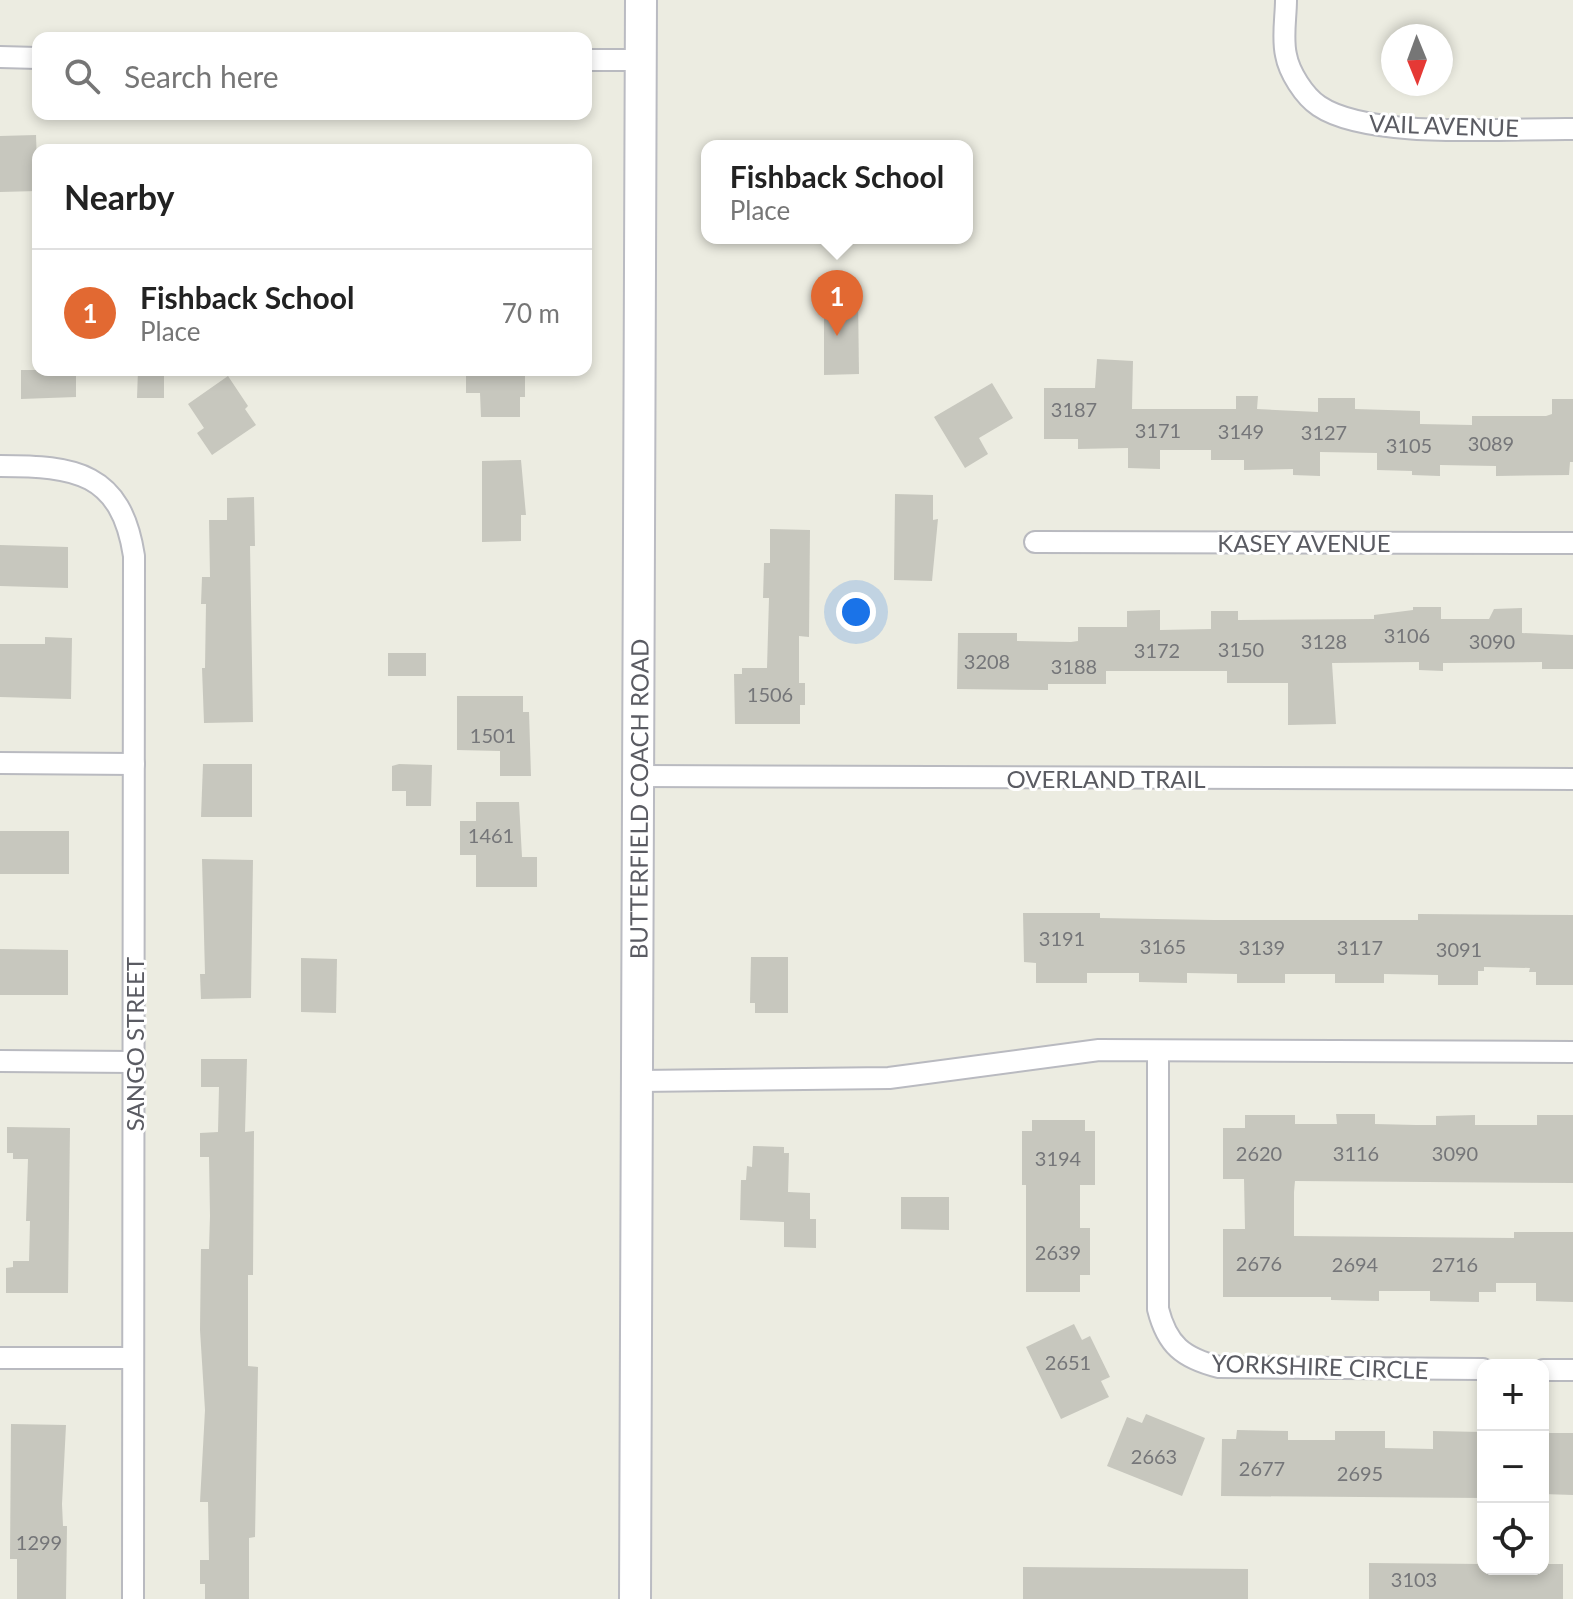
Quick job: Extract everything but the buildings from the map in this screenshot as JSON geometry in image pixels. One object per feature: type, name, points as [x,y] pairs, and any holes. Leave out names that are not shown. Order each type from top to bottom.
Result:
[{"type":"main road","name":"BUTTERFIELD COACH ROAD","points":[[635,1599],[640,1081],[641,0]]},
{"type":"street","name":"VAIL AVENUE","points":[[1286,0],[1286,55],[1298,83],[1318,106],[1354,121],[1390,126],[1573,129]]},
{"type":"street","points":[[0,57],[32,58]]},
{"type":"street","points":[[592,60],[641,60]]},
{"type":"street","name":"SANGO STREET","points":[[0,466],[37,466],[80,472],[112,494],[129,521],[134,556],[133,1599]]},
{"type":"street","name":"KASEY AVENUE","points":[[1035,542],[1573,543]]},
{"type":"street","points":[[0,763],[134,764]]},
{"type":"street","name":"OVERLAND TRAIL","points":[[640,776],[1573,779]]},
{"type":"street","points":[[640,1081],[889,1078],[1051,1055],[1158,1051],[1573,1052]]},
{"type":"street","name":"YORKSHIRE CIRCLE","points":[[1158,1051],[1158,1309],[1164,1333],[1178,1351],[1196,1362],[1219,1367],[1477,1369]]},
{"type":"street","points":[[0,1061],[134,1062]]},
{"type":"street","points":[[0,1358],[133,1358]]},
{"type":"street","points":[[1549,1370],[1573,1370]]},
{"type":"place","name":"Fishback School","points":[[837,336]]}]
